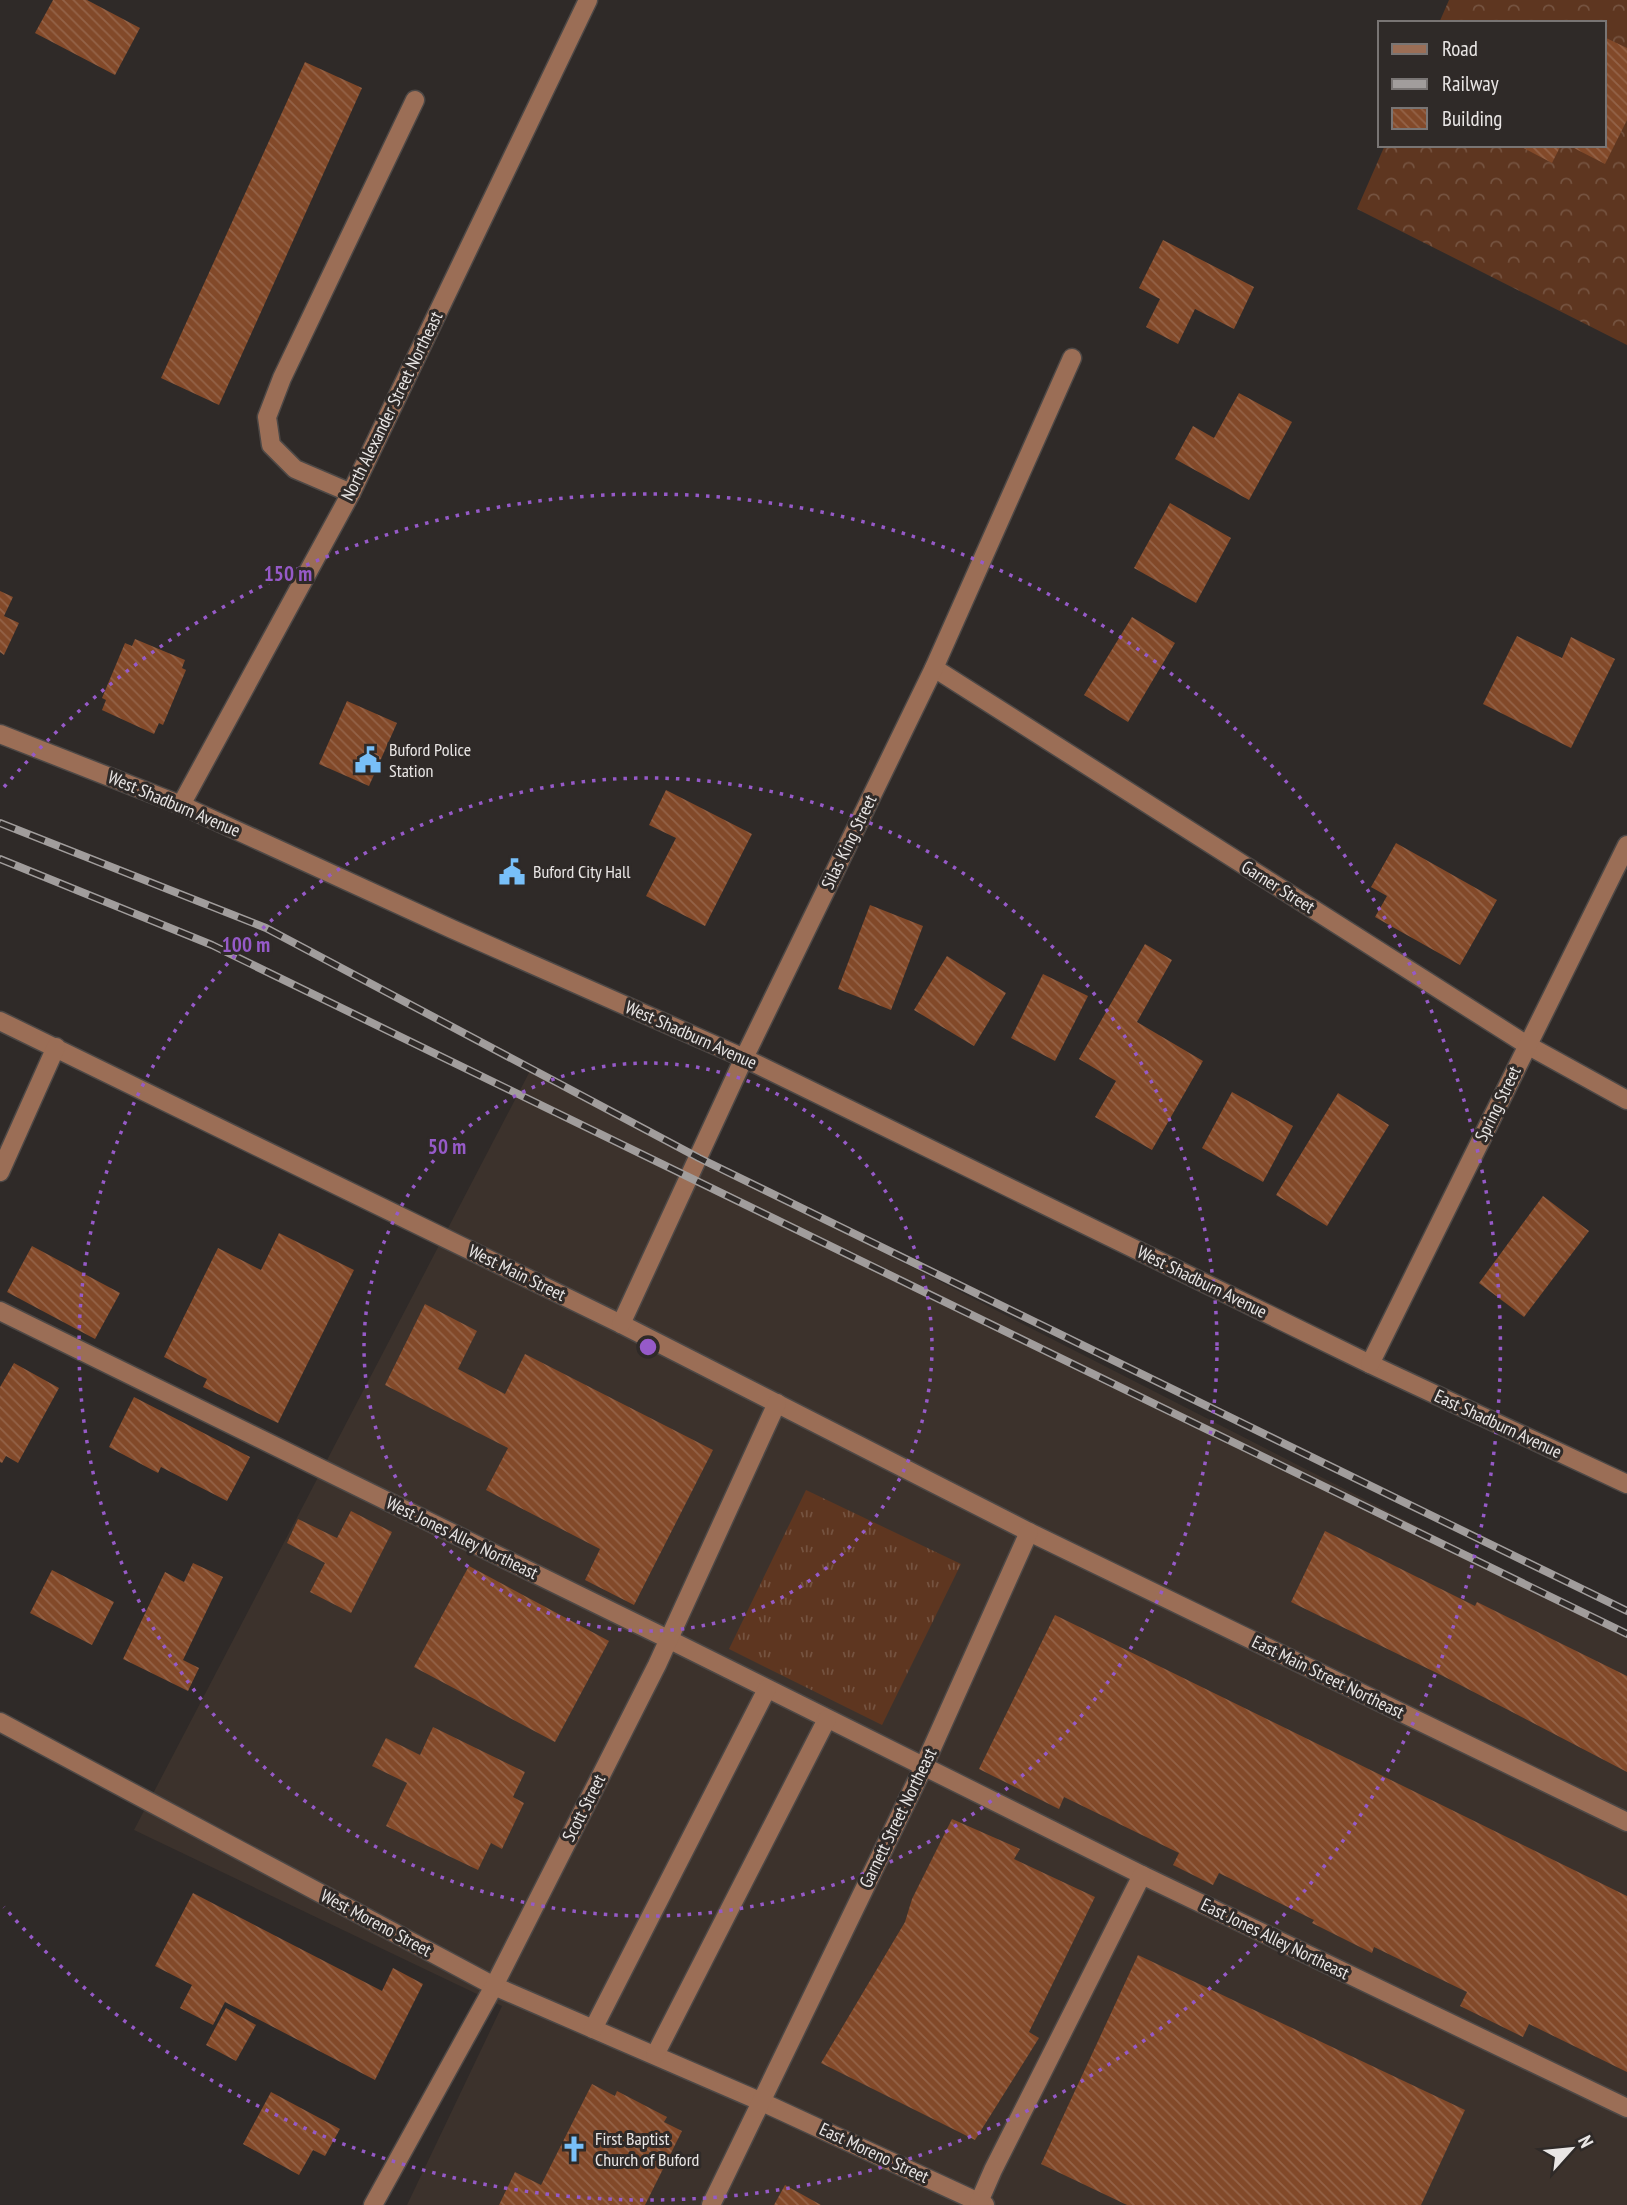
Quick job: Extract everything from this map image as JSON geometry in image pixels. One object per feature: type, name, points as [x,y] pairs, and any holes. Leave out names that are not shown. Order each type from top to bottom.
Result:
[{"type":"street","name":"North Alexander Street Northeast","points":[[181,804],[351,494],[588,0]]},
{"type":"street","points":[[351,494],[295,469],[271,445],[267,417],[282,378],[415,100]]},
{"type":"street","name":"Silas King Street","points":[[621,1324],[744,1058],[934,668],[1072,358]]},
{"type":"street","name":"Garner Street","points":[[934,668],[1527,1045],[1627,1100]]},
{"type":"street","name":"West Shadburn Avenue","points":[[0,734],[181,804],[452,929],[744,1058],[1370,1364]]},
{"type":"street","name":"Spring Street","points":[[1370,1364],[1627,845]]},
{"type":"street","name":"West Main Street","points":[[0,1021],[621,1324],[1029,1532]]},
{"type":"street","points":[[0,1172],[56,1047]]},
{"type":"street","name":"West Jones Alley Northeast","points":[[0,1311],[670,1640],[923,1768]]},
{"type":"street","name":"East Shadburn Avenue","points":[[1370,1364],[1627,1484]]},
{"type":"street","name":"Scott Street","points":[[373,2205],[494,1986],[670,1640],[777,1403]]},
{"type":"street","name":"Garnett Street Northeast","points":[[711,2205],[923,1768],[1029,1532]]},
{"type":"street","name":"East Main Street Northeast","points":[[1029,1532],[1627,1822]]},
{"type":"street","points":[[593,2029],[767,1689]]},
{"type":"street","points":[[655,2056],[827,1719]]},
{"type":"street","name":"West Moreno Street","points":[[0,1722],[494,1986],[762,2102]]},
{"type":"street","name":"East Jones Alley Northeast","points":[[923,1768],[1627,2108]]},
{"type":"street","points":[[982,2204],[993,2170],[1142,1875]]},
{"type":"street","name":"East Moreno Street","points":[[762,2102],[982,2204]]},
{"type":"shaded area","points":[[530,1071],[1627,1634],[1627,2205],[407,2205],[502,2006],[134,1830]]},
{"type":"green space","points":[[1449,0],[1627,0],[1627,345],[1357,209],[1384,147],[1606,147],[1606,21],[1440,21]]},
{"type":"green space","points":[[806,1490],[961,1564],[882,1725],[729,1649]]},
{"type":"building","points":[[53,0],[87,0],[140,28],[115,75],[35,33]]},
{"type":"building","points":[[1606,38],[1627,48],[1627,120],[1605,164],[1572,147],[1606,147]]},
{"type":"building","points":[[305,62],[362,88],[219,405],[161,378]]},
{"type":"building","points":[[1522,147],[1560,147],[1552,163]]},
{"type":"building","points":[[1163,240],[1254,287],[1234,329],[1195,309],[1178,344],[1146,327],[1160,299],[1139,288]]},
{"type":"building","points":[[1239,393],[1292,422],[1249,500],[1175,459],[1193,426],[1214,438]]},
{"type":"building","points":[[1170,503],[1231,538],[1196,603],[1134,568]]},
{"type":"building","points":[[0,591],[13,597],[4,616],[19,623],[4,655],[0,652]]},
{"type":"building","points":[[1132,617],[1175,643],[1128,722],[1084,695]]},
{"type":"building","points":[[1517,636],[1562,658],[1571,637],[1615,659],[1571,748],[1483,704]]},
{"type":"building","points":[[135,639],[185,660],[182,668],[186,670],[163,725],[159,723],[154,734],[102,710],[106,700],[102,698],[125,643],[132,646]]},
{"type":"building","points":[[347,701],[397,723],[369,786],[319,764]]},
{"type":"building","points":[[666,790],[752,834],[705,926],[646,896],[676,838],[649,825]]},
{"type":"building","points":[[1396,843],[1497,900],[1460,965],[1375,917],[1387,896],[1371,887]]},
{"type":"building","points":[[870,905],[923,926],[891,1010],[838,989]]},
{"type":"building","points":[[1145,944],[1172,960],[1137,1022],[1203,1061],[1152,1150],[1095,1117],[1116,1081],[1079,1059]]},
{"type":"building","points":[[947,956],[1006,993],[974,1046],[914,1010]]},
{"type":"building","points":[[1043,974],[1088,996],[1055,1061],[1011,1038]]},
{"type":"building","points":[[1232,1092],[1293,1126],[1263,1182],[1202,1148]]},
{"type":"building","points":[[1338,1093],[1389,1125],[1327,1226],[1276,1195]]},
{"type":"building","points":[[1543,1196],[1589,1231],[1524,1317],[1479,1283]]},
{"type":"building","points":[[279,1233],[354,1270],[278,1423],[203,1387],[207,1379],[164,1357],[218,1248],[261,1270]]},
{"type":"building","points":[[32,1246],[120,1293],[95,1339],[7,1292]]},
{"type":"building","points":[[425,1304],[477,1331],[458,1369],[505,1394],[525,1354],[713,1450],[634,1605],[585,1580],[600,1549],[486,1490],[508,1448],[385,1385]]},
{"type":"building","points":[[14,1363],[59,1388],[18,1463],[6,1456],[2,1463],[0,1387]]},
{"type":"building","points":[[134,1397],[250,1457],[227,1501],[161,1467],[158,1473],[109,1447]]},
{"type":"building","points":[[351,1511],[392,1532],[351,1613],[310,1592],[325,1563],[287,1543],[298,1519],[337,1538]]},
{"type":"building","points":[[1325,1531],[1475,1606],[1477,1602],[1627,1676],[1627,1772],[1443,1676],[1291,1602]]},
{"type":"building","points":[[193,1563],[223,1577],[183,1660],[199,1668],[188,1691],[123,1659],[165,1572],[184,1582]]},
{"type":"building","points":[[469,1566],[609,1641],[555,1742],[414,1667]]},
{"type":"building","points":[[52,1570],[114,1602],[92,1645],[30,1613]]},
{"type":"building","points":[[1055,1615],[1627,1896],[1627,2072],[1529,2024],[1523,2037],[1460,2006],[1467,1992],[1374,1947],[1372,1953],[1312,1923],[1314,1920],[1219,1873],[1213,1885],[1173,1865],[1179,1853],[1064,1797],[1059,1809],[979,1769]]},
{"type":"building","points":[[433,1727],[525,1772],[513,1797],[524,1803],[502,1849],[491,1843],[478,1870],[386,1826],[407,1783],[372,1766],[386,1738],[420,1755]]},
{"type":"building","points":[[952,1819],[1020,1849],[1014,1859],[1095,1897],[1029,2032],[1039,2038],[975,2140],[821,2063],[905,1922],[912,1899]]},
{"type":"building","points":[[193,1893],[382,1991],[393,1968],[423,1984],[375,2080],[225,2002],[213,2025],[180,2008],[192,1985],[155,1966]]},
{"type":"building","points":[[1138,1955],[1465,2110],[1421,2205],[1127,2205],[1041,2164]]},
{"type":"building","points":[[226,2008],[256,2025],[236,2061],[206,2045]]},
{"type":"building","points":[[592,2084],[615,2096],[617,2091],[667,2117],[664,2122],[682,2131],[645,2205],[499,2205],[515,2172],[541,2185]]},
{"type":"building","points":[[271,2092],[340,2129],[325,2156],[313,2150],[299,2175],[243,2144]]},
{"type":"building","points":[[785,2185],[821,2205],[774,2205]]},
{"type":"railway","points":[[0,823],[266,928],[699,1158],[1627,1611]]},
{"type":"railway","points":[[0,859],[212,945],[1627,1634]]},
{"type":"place","name":"Buford Police Station","points":[[368,760]]},
{"type":"place","name":"Buford City Hall","points":[[512,872]]},
{"type":"place","name":"First Baptist Church of Buford","points":[[574,2149]]}]
